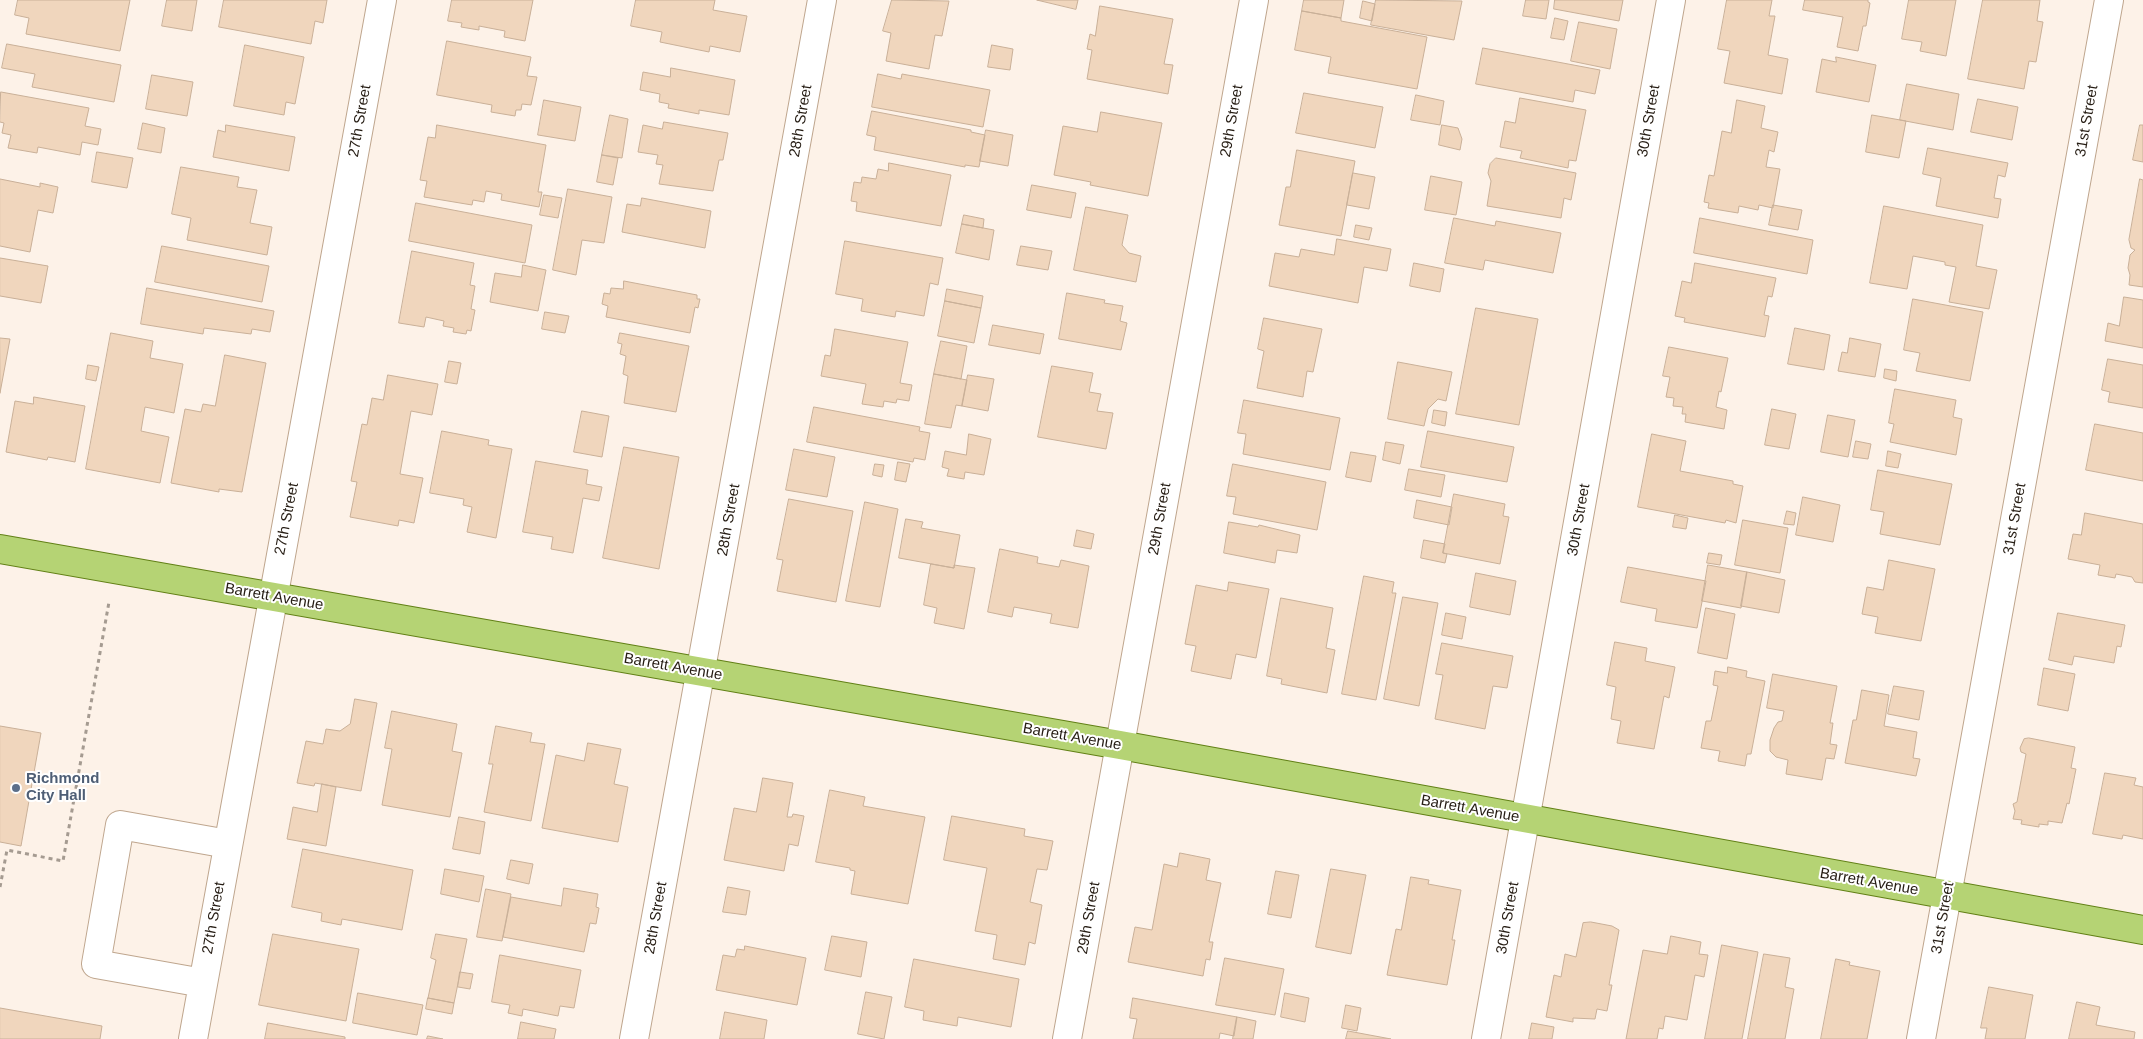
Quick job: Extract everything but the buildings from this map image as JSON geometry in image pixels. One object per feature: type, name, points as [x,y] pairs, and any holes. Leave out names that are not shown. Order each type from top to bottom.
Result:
[{"type":"main road","name":"Barrett Avenue","points":[[0,549],[1120,745],[2143,930]]},
{"type":"street","name":"27th Street","points":[[193,1039],[272,596],[382,0]]},
{"type":"street","name":"28th Street","points":[[634,1039],[822,0]]},
{"type":"street","name":"29th Street","points":[[1067,1039],[1254,0]]},
{"type":"street","name":"30th Street","points":[[1486,1039],[1671,0]]},
{"type":"street","name":"31st Street","points":[[1921,1039],[2109,0]]},
{"type":"street","points":[[203,984],[96,964],[120,825],[228,844]]},
{"type":"path","points":[[0,887],[7,850],[63,860],[115,569]]},
{"type":"place","name":"Richmond City Hall","points":[[16,788]]}]
